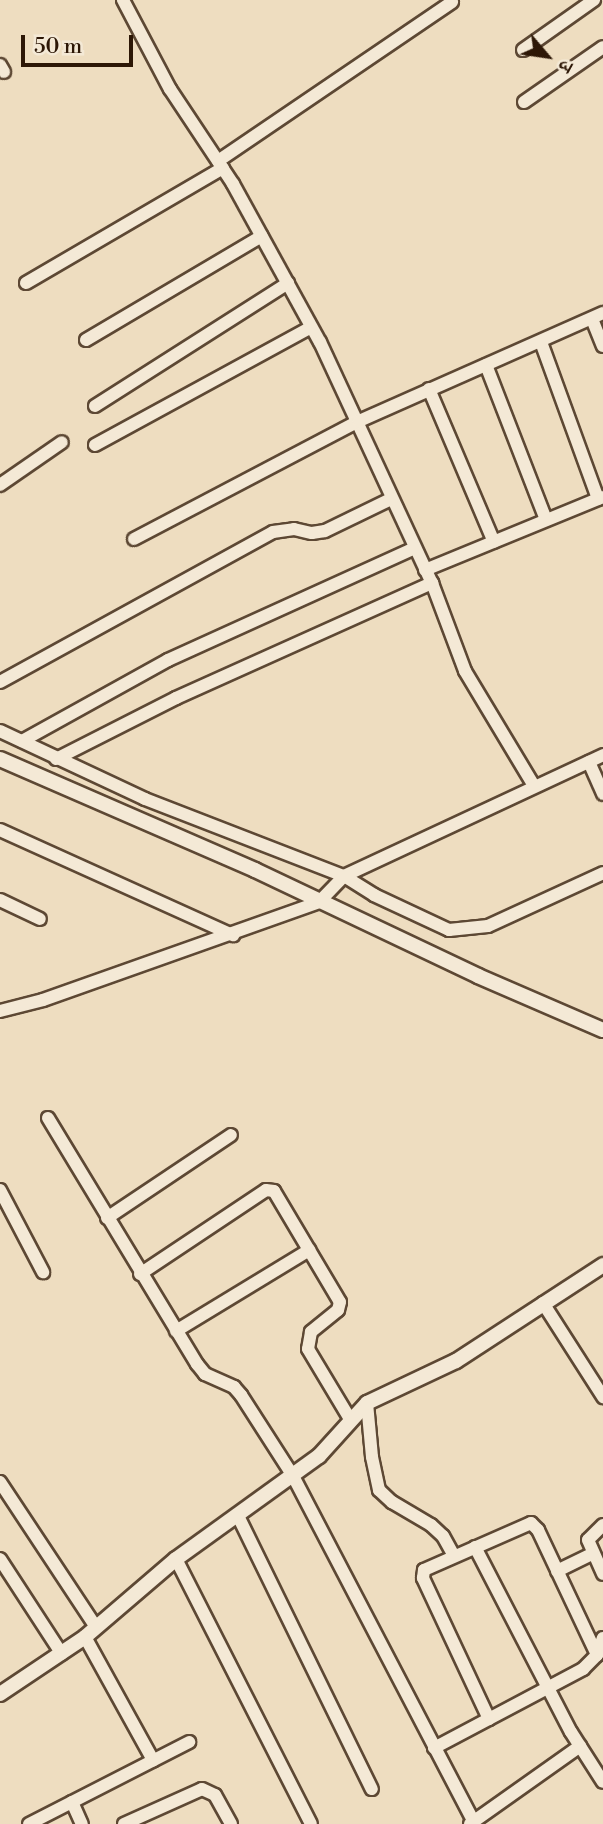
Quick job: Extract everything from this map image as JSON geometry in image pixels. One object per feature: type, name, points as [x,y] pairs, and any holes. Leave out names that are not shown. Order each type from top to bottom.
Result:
[{"type":"street","points":[[123,0],[170,89],[220,164],[288,283],[359,421],[391,499],[432,583],[466,671],[534,786]]},
{"type":"street","points":[[523,50],[594,0]]},
{"type":"street","points":[[26,283],[220,164],[452,2]]},
{"type":"street","points":[[524,102],[603,47]]},
{"type":"street","points":[[86,340],[262,236]]},
{"type":"street","points":[[95,406],[288,283]]},
{"type":"street","points":[[134,539],[359,421],[597,316],[603,346]]},
{"type":"street","points":[[95,445],[311,327]]},
{"type":"street","points":[[425,570],[601,498],[541,342]]},
{"type":"street","points":[[486,365],[546,520]]},
{"type":"street","points":[[429,390],[494,542]]},
{"type":"street","points":[[0,485],[62,442]]},
{"type":"street","points":[[0,682],[273,531],[325,531],[391,499]]},
{"type":"street","points":[[22,741],[168,660],[415,548]]},
{"type":"street","points":[[56,759],[176,698],[432,583]]},
{"type":"street","points":[[0,731],[332,889],[478,976],[603,1030]]},
{"type":"street","points":[[0,1011],[43,1000],[233,934],[332,889],[534,786],[603,755]]},
{"type":"street","points":[[0,759],[222,855],[332,889],[374,895],[435,925],[460,931],[488,926],[603,873]]},
{"type":"street","points":[[589,761],[603,794]]},
{"type":"street","points":[[0,830],[233,934]]},
{"type":"street","points":[[0,900],[40,919]]},
{"type":"street","points":[[48,1118],[140,1274],[205,1374],[234,1387],[241,1395],[293,1476],[472,1823],[580,1746]]},
{"type":"street","points":[[107,1218],[231,1135]]},
{"type":"street","points":[[140,1274],[270,1189],[278,1196],[340,1303],[338,1310],[311,1332],[308,1349],[350,1419]]},
{"type":"street","points":[[0,1190],[43,1272]]},
{"type":"street","points":[[176,1331],[309,1250]]},
{"type":"street","points":[[1,1691],[62,1654],[176,1559],[293,1476],[331,1445],[350,1419],[367,1403],[456,1361],[603,1265]]},
{"type":"street","points":[[543,1303],[603,1397]]},
{"type":"street","points":[[367,1403],[372,1457],[379,1490],[392,1503],[431,1525],[443,1536],[454,1556]]},
{"type":"street","points":[[0,1482],[91,1632],[153,1760]]},
{"type":"street","points":[[238,1516],[372,1789]]},
{"type":"street","points":[[489,1719],[422,1578],[424,1570],[531,1523],[538,1530],[597,1654]]},
{"type":"street","points":[[603,1525],[588,1540],[603,1574]]},
{"type":"street","points":[[475,1547],[580,1746],[603,1782]]},
{"type":"street","points":[[557,1571],[592,1554]]},
{"type":"street","points":[[0,1559],[62,1654]]},
{"type":"street","points":[[176,1559],[311,1824]]},
{"type":"street","points":[[434,1748],[583,1669],[597,1654],[603,1638]]},
{"type":"street","points":[[29,1824],[189,1742]]},
{"type":"street","points":[[124,1824],[202,1789],[215,1795],[231,1824]]},
{"type":"street","points":[[72,1802],[82,1824]]}]
